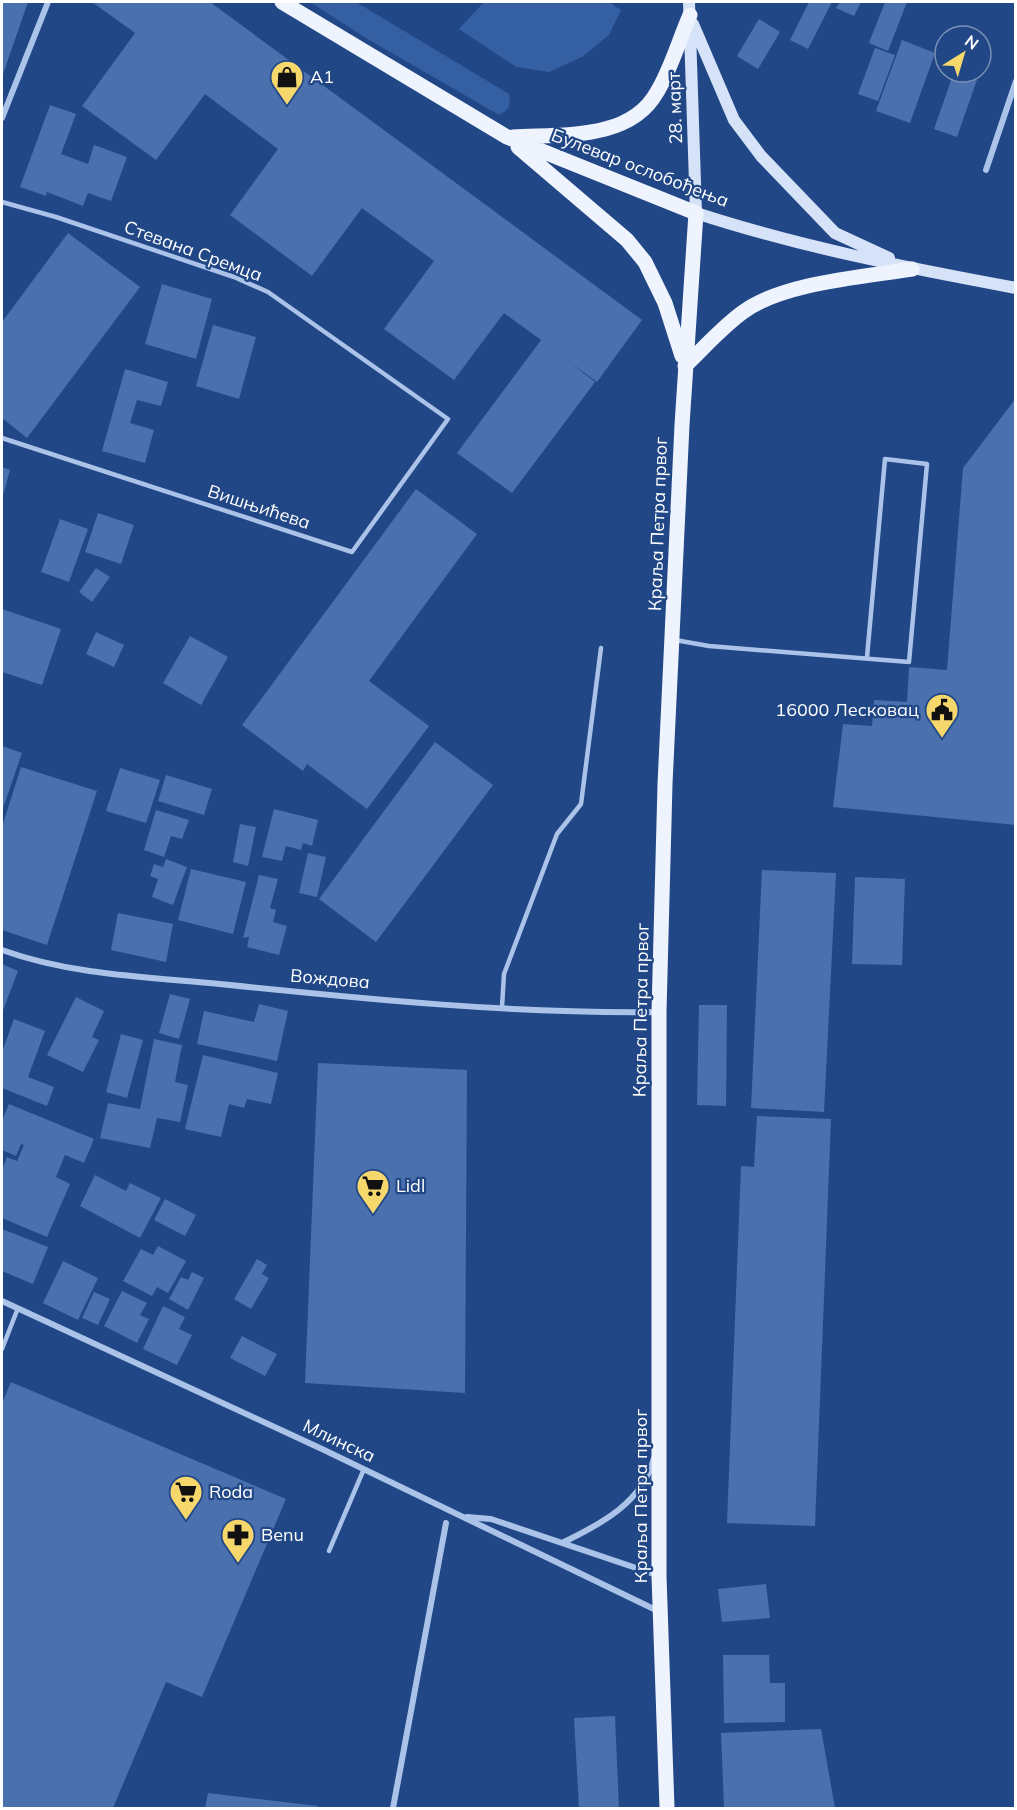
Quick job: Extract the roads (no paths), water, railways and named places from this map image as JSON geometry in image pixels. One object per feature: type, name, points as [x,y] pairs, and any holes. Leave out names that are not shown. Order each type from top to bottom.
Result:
[{"type":"main road","name":"Булевар ослобођења","points":[[282,2],[507,137],[696,213],[756,232],[912,269],[1016,288]]},
{"type":"main road","points":[[507,137],[583,133],[629,121],[657,93],[689,8]]},
{"type":"main road","points":[[689,8],[734,120],[761,156],[835,233],[912,269]]},
{"type":"main road","name":"28. март","points":[[689,8],[696,213]]},
{"type":"main road","points":[[507,137],[627,240],[645,262],[666,303],[685,366],[744,311],[771,297],[802,289],[912,269]]},
{"type":"main road","name":"Краља Петра првог","points":[[667,1809],[659,1576],[659,1012],[665,784],[685,366],[696,213]]},
{"type":"street","points":[[2,118],[48,2]]},
{"type":"street","points":[[986,170],[1016,81]]},
{"type":"street","name":"Вождова","points":[[2,950],[61,968],[318,994],[502,1007],[659,1012]]},
{"type":"street","name":"Млинска","points":[[2,1301],[466,1517],[489,1531],[661,1612]]},
{"type":"street","points":[[564,1542],[597,1526],[619,1511],[637,1492],[652,1464],[660,1428]]},
{"type":"street","points":[[466,1517],[491,1519],[659,1576]]},
{"type":"street","points":[[393,1809],[446,1523]]},
{"type":"lane","name":"Стевана Сремца","points":[[2,202],[89,228],[268,292],[448,419]]},
{"type":"lane","name":"Вишњићева","points":[[2,438],[352,552],[448,419]]},
{"type":"lane","points":[[673,639],[709,646],[909,662],[927,464],[885,459],[867,657]]},
{"type":"lane","points":[[502,1007],[504,974],[557,834],[581,804],[601,648]]},
{"type":"lane","points":[[2,1350],[18,1308]]},
{"type":"lane","points":[[329,1551],[364,1470]]},
{"type":"place","name":"A1","points":[[287,106]]},
{"type":"place","name":"16000 Лесковац","points":[[942,739]]},
{"type":"place","name":"Lidl","points":[[373,1215]]},
{"type":"place","name":"Roda","points":[[186,1521]]},
{"type":"place","name":"Benu","points":[[238,1564]]}]
